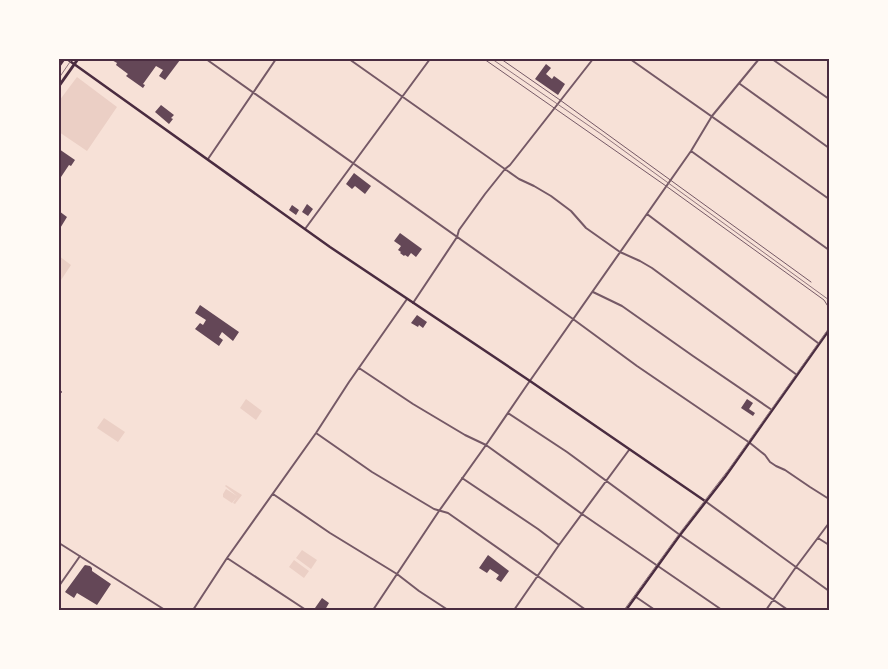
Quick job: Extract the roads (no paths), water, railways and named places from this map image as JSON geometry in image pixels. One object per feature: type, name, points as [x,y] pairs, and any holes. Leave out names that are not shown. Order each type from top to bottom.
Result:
[{"type":"main road","points":[[59,66],[65,59],[74,64],[407,299],[705,501]]},
{"type":"main road","points":[[59,86],[78,59]]},
{"type":"main road","points":[[626,610],[723,479],[829,330]]},
{"type":"street","points":[[206,59],[637,366],[749,443],[765,455],[770,462],[786,470],[829,499]]},
{"type":"street","points":[[208,159],[276,59]]},
{"type":"street","points":[[348,59],[519,180],[551,196],[571,211],[586,228],[620,252],[652,268],[797,375]]},
{"type":"street","points":[[306,229],[430,59]]},
{"type":"street","points":[[413,303],[457,237],[459,230],[593,59]]},
{"type":"street","points":[[630,59],[829,199]]},
{"type":"street","points":[[375,610],[439,511],[691,151],[712,116],[759,59]]},
{"type":"street","points":[[772,59],[829,99]]},
{"type":"street","points":[[739,83],[829,148]]},
{"type":"street","points":[[691,151],[829,250]]},
{"type":"street","points":[[647,214],[820,344]]},
{"type":"street","points":[[592,292],[622,306],[772,410]]},
{"type":"street","points":[[193,610],[407,299]]},
{"type":"street","points":[[359,368],[465,435],[486,445],[582,514],[722,610]]},
{"type":"street","points":[[508,413],[567,452],[680,535],[788,610]]},
{"type":"street","points":[[316,433],[372,472],[439,511],[445,511],[586,610]]},
{"type":"street","points":[[515,610],[537,576],[629,449]]},
{"type":"street","points":[[462,478],[538,528],[559,545]]},
{"type":"street","points":[[273,494],[330,533],[398,574],[419,591],[448,610]]},
{"type":"street","points":[[705,501],[829,591]]},
{"type":"street","points":[[766,610],[829,523]]},
{"type":"street","points":[[818,538],[829,545]]},
{"type":"street","points":[[59,542],[165,610]]},
{"type":"street","points":[[59,586],[80,556]]},
{"type":"street","points":[[227,558],[306,610]]},
{"type":"street","points":[[636,597],[655,610]]},
{"type":"lane","points":[[484,59],[666,186],[824,300],[829,308]]},
{"type":"lane","points":[[501,59],[811,282]]},
{"type":"tram line","points":[[59,78],[72,59]]},
{"type":"tram line","points":[[492,59],[601,134],[829,300]]},
{"type":"tram line","points":[[624,610],[729,469],[829,328]]}]
